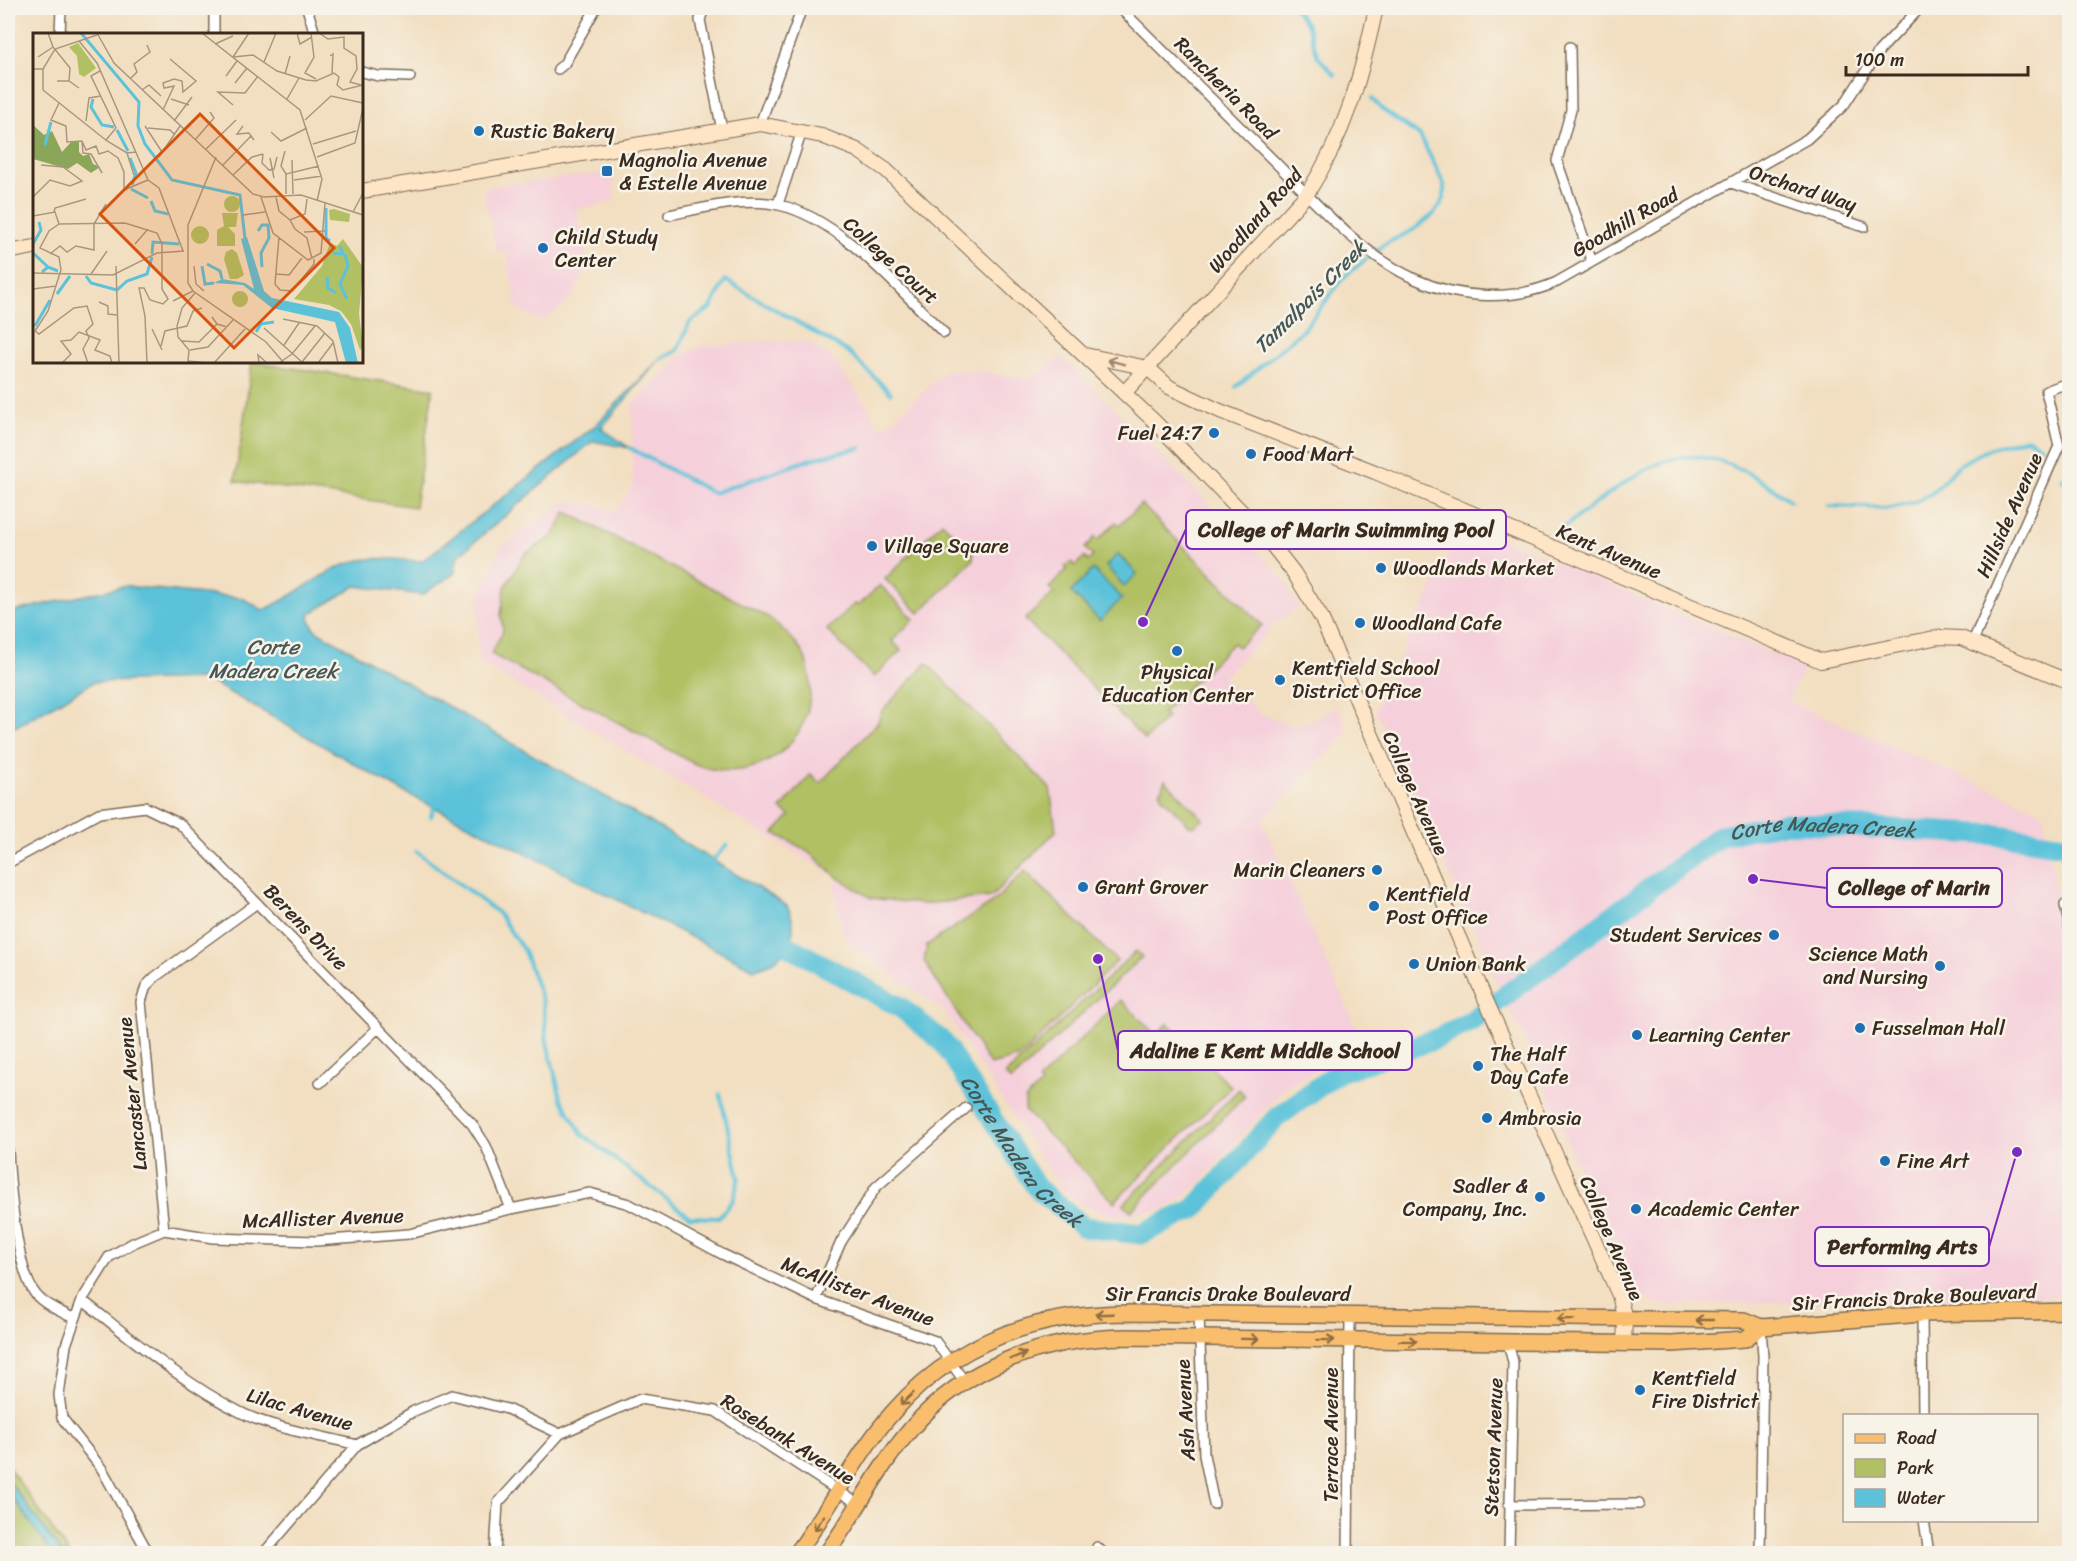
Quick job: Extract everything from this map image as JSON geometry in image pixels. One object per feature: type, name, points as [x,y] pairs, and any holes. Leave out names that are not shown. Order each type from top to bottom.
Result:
[{"type":"main road","name":"Woodland Road","points":[[1124,393],[1307,194],[1335,147],[1352,106],[1376,8]]},
{"type":"main road","name":"College Avenue","points":[[363,191],[760,124],[802,131],[857,150],[886,170],[1157,423],[1266,537],[1314,604],[1498,1028],[1619,1295],[1624,1319],[1624,1344]]},
{"type":"main road","points":[[8,252],[33,247]]},
{"type":"main road","points":[[1084,354],[1148,368]]},
{"type":"main road","name":"Kent Avenue","points":[[1148,368],[1169,387],[1220,411],[1375,472],[1821,661],[1939,637],[1973,642],[2070,682]]},
{"type":"main road","name":"Sir Francis Drake Boulevard","points":[[796,1554],[894,1411],[921,1385],[952,1361],[981,1344],[1041,1321],[1103,1313],[1744,1320],[1761,1327],[1922,1314],[2069,1311]]},
{"type":"main road","name":"Sir Francis Drake Boulevard","points":[[826,1554],[911,1428],[937,1403],[965,1382],[1003,1362],[1047,1345],[1103,1337],[1624,1344],[1745,1339],[1761,1327]]},
{"type":"street","points":[[60,33],[62,8]]},
{"type":"street","points":[[214,8],[214,33]]},
{"type":"street","points":[[307,8],[315,33]]},
{"type":"street","points":[[558,69],[564,64],[596,8]]},
{"type":"street","points":[[704,8],[700,20],[722,130]]},
{"type":"street","points":[[760,124],[802,8]]},
{"type":"street","name":"Rancheria Road","points":[[1120,8],[1307,194]]},
{"type":"street","name":"Goodhill Road","points":[[1307,194],[1378,257],[1401,272],[1433,286],[1487,296],[1522,294],[1539,290],[1798,146],[1844,105],[1879,51],[1920,8]]},
{"type":"street","points":[[1570,47],[1571,110],[1557,161],[1592,262]]},
{"type":"street","points":[[363,72],[378,76],[410,77]]},
{"type":"street","points":[[778,204],[802,131]]},
{"type":"street","name":"Orchard Way","points":[[1731,183],[1864,227]]},
{"type":"street","name":"College Court","points":[[669,215],[730,204],[778,204],[817,219],[839,233],[944,333]]},
{"type":"street","name":"Hillside Avenue","points":[[1973,642],[2059,446],[2046,391],[2070,382]]},
{"type":"street","name":"Berens Drive","points":[[8,863],[99,813],[145,807],[180,824],[472,1124],[486,1146],[511,1209]]},
{"type":"street","name":"Lancaster Avenue","points":[[164,1230],[141,1002],[146,986],[155,977],[257,903]]},
{"type":"street","points":[[2065,905],[2070,929]]},
{"type":"street","points":[[320,1083],[378,1028]]},
{"type":"street","points":[[816,1299],[841,1242],[876,1187],[966,1108]]},
{"type":"street","points":[[8,1151],[11,1196],[27,1280],[38,1298],[73,1318]]},
{"type":"street","name":"McAllister Avenue","points":[[164,1230],[213,1238],[316,1241],[409,1234],[511,1209],[590,1193],[629,1204],[722,1254],[816,1299],[927,1337],[940,1345],[965,1382]]},
{"type":"street","points":[[149,1554],[102,1469],[64,1422],[59,1412],[60,1387],[73,1318],[110,1257],[133,1242],[164,1230]]},
{"type":"street","name":"Lilac Avenue","points":[[82,1300],[182,1377],[240,1412],[357,1445],[414,1412],[452,1395],[507,1409],[560,1434]]},
{"type":"street","points":[[2069,1311],[2070,1358]]},
{"type":"street","name":"Ash Avenue","points":[[1199,1314],[1203,1455],[1214,1504]]},
{"type":"street","points":[[1922,1314],[1923,1414]]},
{"type":"street","name":"Terrace Avenue","points":[[1348,1554],[1350,1316]]},
{"type":"street","points":[[1760,1554],[1763,1356],[1761,1327]]},
{"type":"street","name":"Stetson Avenue","points":[[1508,1342],[1513,1362],[1509,1554]]},
{"type":"street","name":"Rosebank Avenue","points":[[495,1554],[498,1503],[560,1434],[640,1399],[715,1411],[860,1505]]},
{"type":"street","points":[[263,1554],[357,1445]]},
{"type":"street","points":[[1509,1505],[1639,1504]]},
{"type":"street","points":[[1924,1522],[1929,1554]]},
{"type":"shaded area","points":[[614,172],[614,201],[577,209],[588,265],[569,301],[546,319],[535,319],[516,307],[507,252],[497,252],[484,195],[487,187]]},
{"type":"shaded area","points":[[768,341],[806,341],[831,357],[872,413],[878,428],[887,426],[945,371],[980,371],[1023,379],[1033,378],[1061,356],[1271,565],[1285,581],[1299,607],[1277,622],[1223,678],[1259,713],[1294,727],[1323,715],[1337,705],[1348,732],[1262,821],[1365,1046],[1285,1087],[1199,1183],[1180,1200],[1162,1210],[1122,1216],[1106,1214],[1080,1203],[1061,1189],[944,1011],[854,947],[843,933],[835,890],[838,878],[479,662],[478,599],[501,547],[567,500],[617,511],[633,485],[632,405],[678,358],[698,347]]},
{"type":"shaded area","points":[[1463,523],[1804,667],[1788,701],[2036,809],[2044,816],[2069,975],[2069,1296],[1670,1305],[1654,1304],[1638,1293],[1593,1205],[1524,1036],[1500,993],[1481,943],[1375,710]]},
{"type":"green space","points":[[252,363],[433,389],[415,507],[235,481]]},
{"type":"green space","points":[[1141,504],[1262,625],[1238,647],[1233,643],[1163,713],[1167,717],[1145,740],[1025,619],[1054,593],[1049,588],[1067,570],[1065,567],[1071,562],[1075,566],[1084,557],[1088,561],[1093,556],[1085,548],[1095,537],[1098,540],[1116,522],[1120,525]]},
{"type":"green space","points":[[566,512],[770,618],[791,637],[806,660],[810,686],[808,710],[799,732],[785,749],[766,762],[745,769],[720,770],[695,764],[491,654],[503,631],[501,615],[505,587],[525,554],[553,536]]},
{"type":"green space","points":[[942,522],[973,553],[973,560],[919,613],[885,579]]},
{"type":"green space","points":[[880,585],[914,619],[892,641],[901,650],[874,677],[827,630],[855,603],[858,606]]},
{"type":"green space","points":[[927,663],[1050,788],[1056,831],[991,897],[923,904],[871,898],[838,878],[808,851],[774,833],[790,816],[781,809],[811,774],[820,783],[878,722],[882,711]]},
{"type":"green space","points":[[1165,780],[1203,819],[1194,826],[1189,825],[1162,797],[1160,792]]},
{"type":"green space","points":[[1025,871],[1117,961],[1020,1057],[990,1065],[924,961],[927,945],[993,902]]},
{"type":"green space","points":[[1136,951],[1142,957],[1011,1081],[1005,1075]]},
{"type":"green space","points":[[1121,1000],[1156,1035],[1168,1023],[1231,1087],[1114,1202],[1025,1111],[1025,1100],[1041,1084],[1038,1081]]},
{"type":"green space","points":[[1239,1089],[1245,1096],[1131,1211],[1124,1204]]},
{"type":"green space","points":[[8,1466],[69,1553],[8,1553]]},
{"type":"water","name":"Corte Madera Creek","points":[[660,359],[601,428],[630,448],[593,441],[457,557],[455,573],[422,595],[356,586],[308,615],[315,630],[660,828],[786,905],[793,926],[792,936],[782,953],[765,966],[754,969],[400,790],[206,679],[94,682],[8,731],[8,615],[11,612],[125,586],[242,598],[263,610],[341,566],[355,561],[389,559],[422,561],[596,425]]},
{"type":"water","points":[[1118,554],[1137,574],[1124,586],[1106,566]]},
{"type":"water","points":[[1093,569],[1122,598],[1100,621],[1071,592]]},
{"type":"water","points":[[8,1480],[62,1553],[52,1553],[8,1491]]},
{"type":"waterway","name":"Tamalpais Creek","points":[[1294,8],[1307,24],[1318,57],[1335,75]]},
{"type":"waterway","name":"Tamalpais Creek","points":[[1236,387],[1303,330],[1345,276],[1385,244],[1413,230],[1434,214],[1444,199],[1444,184],[1420,136],[1383,110],[1372,99]]},
{"type":"waterway","name":"Tamalpais Creek","points":[[660,359],[677,351],[690,322],[711,308],[725,280],[848,352],[891,393]]},
{"type":"waterway","points":[[1829,506],[1891,508],[1914,502],[1931,494],[1960,464],[1991,448],[2027,438],[2041,447]]},
{"type":"waterway","points":[[630,448],[713,493],[811,459],[860,448]]},
{"type":"waterway","points":[[1557,532],[1618,487],[1668,460],[1694,457],[1721,462],[1753,476],[1791,501]]},
{"type":"waterway","points":[[2062,478],[2070,490]]},
{"type":"waterway","points":[[431,816],[435,805]]},
{"type":"waterway","name":"Corte Madera Creek","points":[[762,932],[900,1007],[943,1042],[1036,1187],[1084,1227],[1141,1234],[1194,1209],[1276,1118],[1339,1072],[1436,1039],[1471,1021],[1721,835],[1784,823],[1998,835],[2070,846]]},
{"type":"waterway","points":[[711,862],[727,845]]},
{"type":"waterway","points":[[416,851],[498,913],[524,951],[543,1003],[547,1042],[561,1099],[582,1134],[690,1217],[718,1218],[733,1200],[739,1178],[720,1094]]},
{"type":"place","name":"Rustic Bakery","points":[[479,131]]},
{"type":"place","name":"Magnolia Avenue & Estelle Avenue","points":[[607,171]]},
{"type":"place","name":"Child Study Center","points":[[543,248]]},
{"type":"place","name":"Fuel 24:7","points":[[1214,433]]},
{"type":"place","name":"Food Mart","points":[[1251,454]]},
{"type":"place","name":"Village Square","points":[[872,546]]},
{"type":"place","name":"Woodlands Market","points":[[1381,568]]},
{"type":"place","name":"College of Marin Swimming Pool","points":[[1143,622]]},
{"type":"place","name":"Woodland Cafe","points":[[1360,623]]},
{"type":"place","name":"Physical Education Center","points":[[1177,651]]},
{"type":"place","name":"Kentfield School District Office","points":[[1280,680]]},
{"type":"place","name":"Marin Cleaners","points":[[1377,870]]},
{"type":"place","name":"College of Marin","points":[[1753,879]]},
{"type":"place","name":"Grant Grover","points":[[1083,887]]},
{"type":"place","name":"Kentfield Post Office","points":[[1374,906]]},
{"type":"place","name":"Student Services","points":[[1774,935]]},
{"type":"place","name":"Adaline E Kent Middle School","points":[[1098,959]]},
{"type":"place","name":"Union Bank","points":[[1414,964]]},
{"type":"place","name":"Science Math and Nursing","points":[[1940,966]]},
{"type":"place","name":"Fusselman Hall","points":[[1860,1028]]},
{"type":"place","name":"Learning Center","points":[[1637,1035]]},
{"type":"place","name":"The Half Day Cafe","points":[[1478,1066]]},
{"type":"place","name":"Ambrosia","points":[[1487,1118]]},
{"type":"place","name":"Performing Arts","points":[[2017,1152]]},
{"type":"place","name":"Fine Art","points":[[1885,1161]]},
{"type":"place","name":"Sadler & Company, Inc.","points":[[1540,1197]]},
{"type":"place","name":"Academic Center","points":[[1636,1209]]},
{"type":"place","name":"Kentfield Fire District","points":[[1640,1390]]}]
